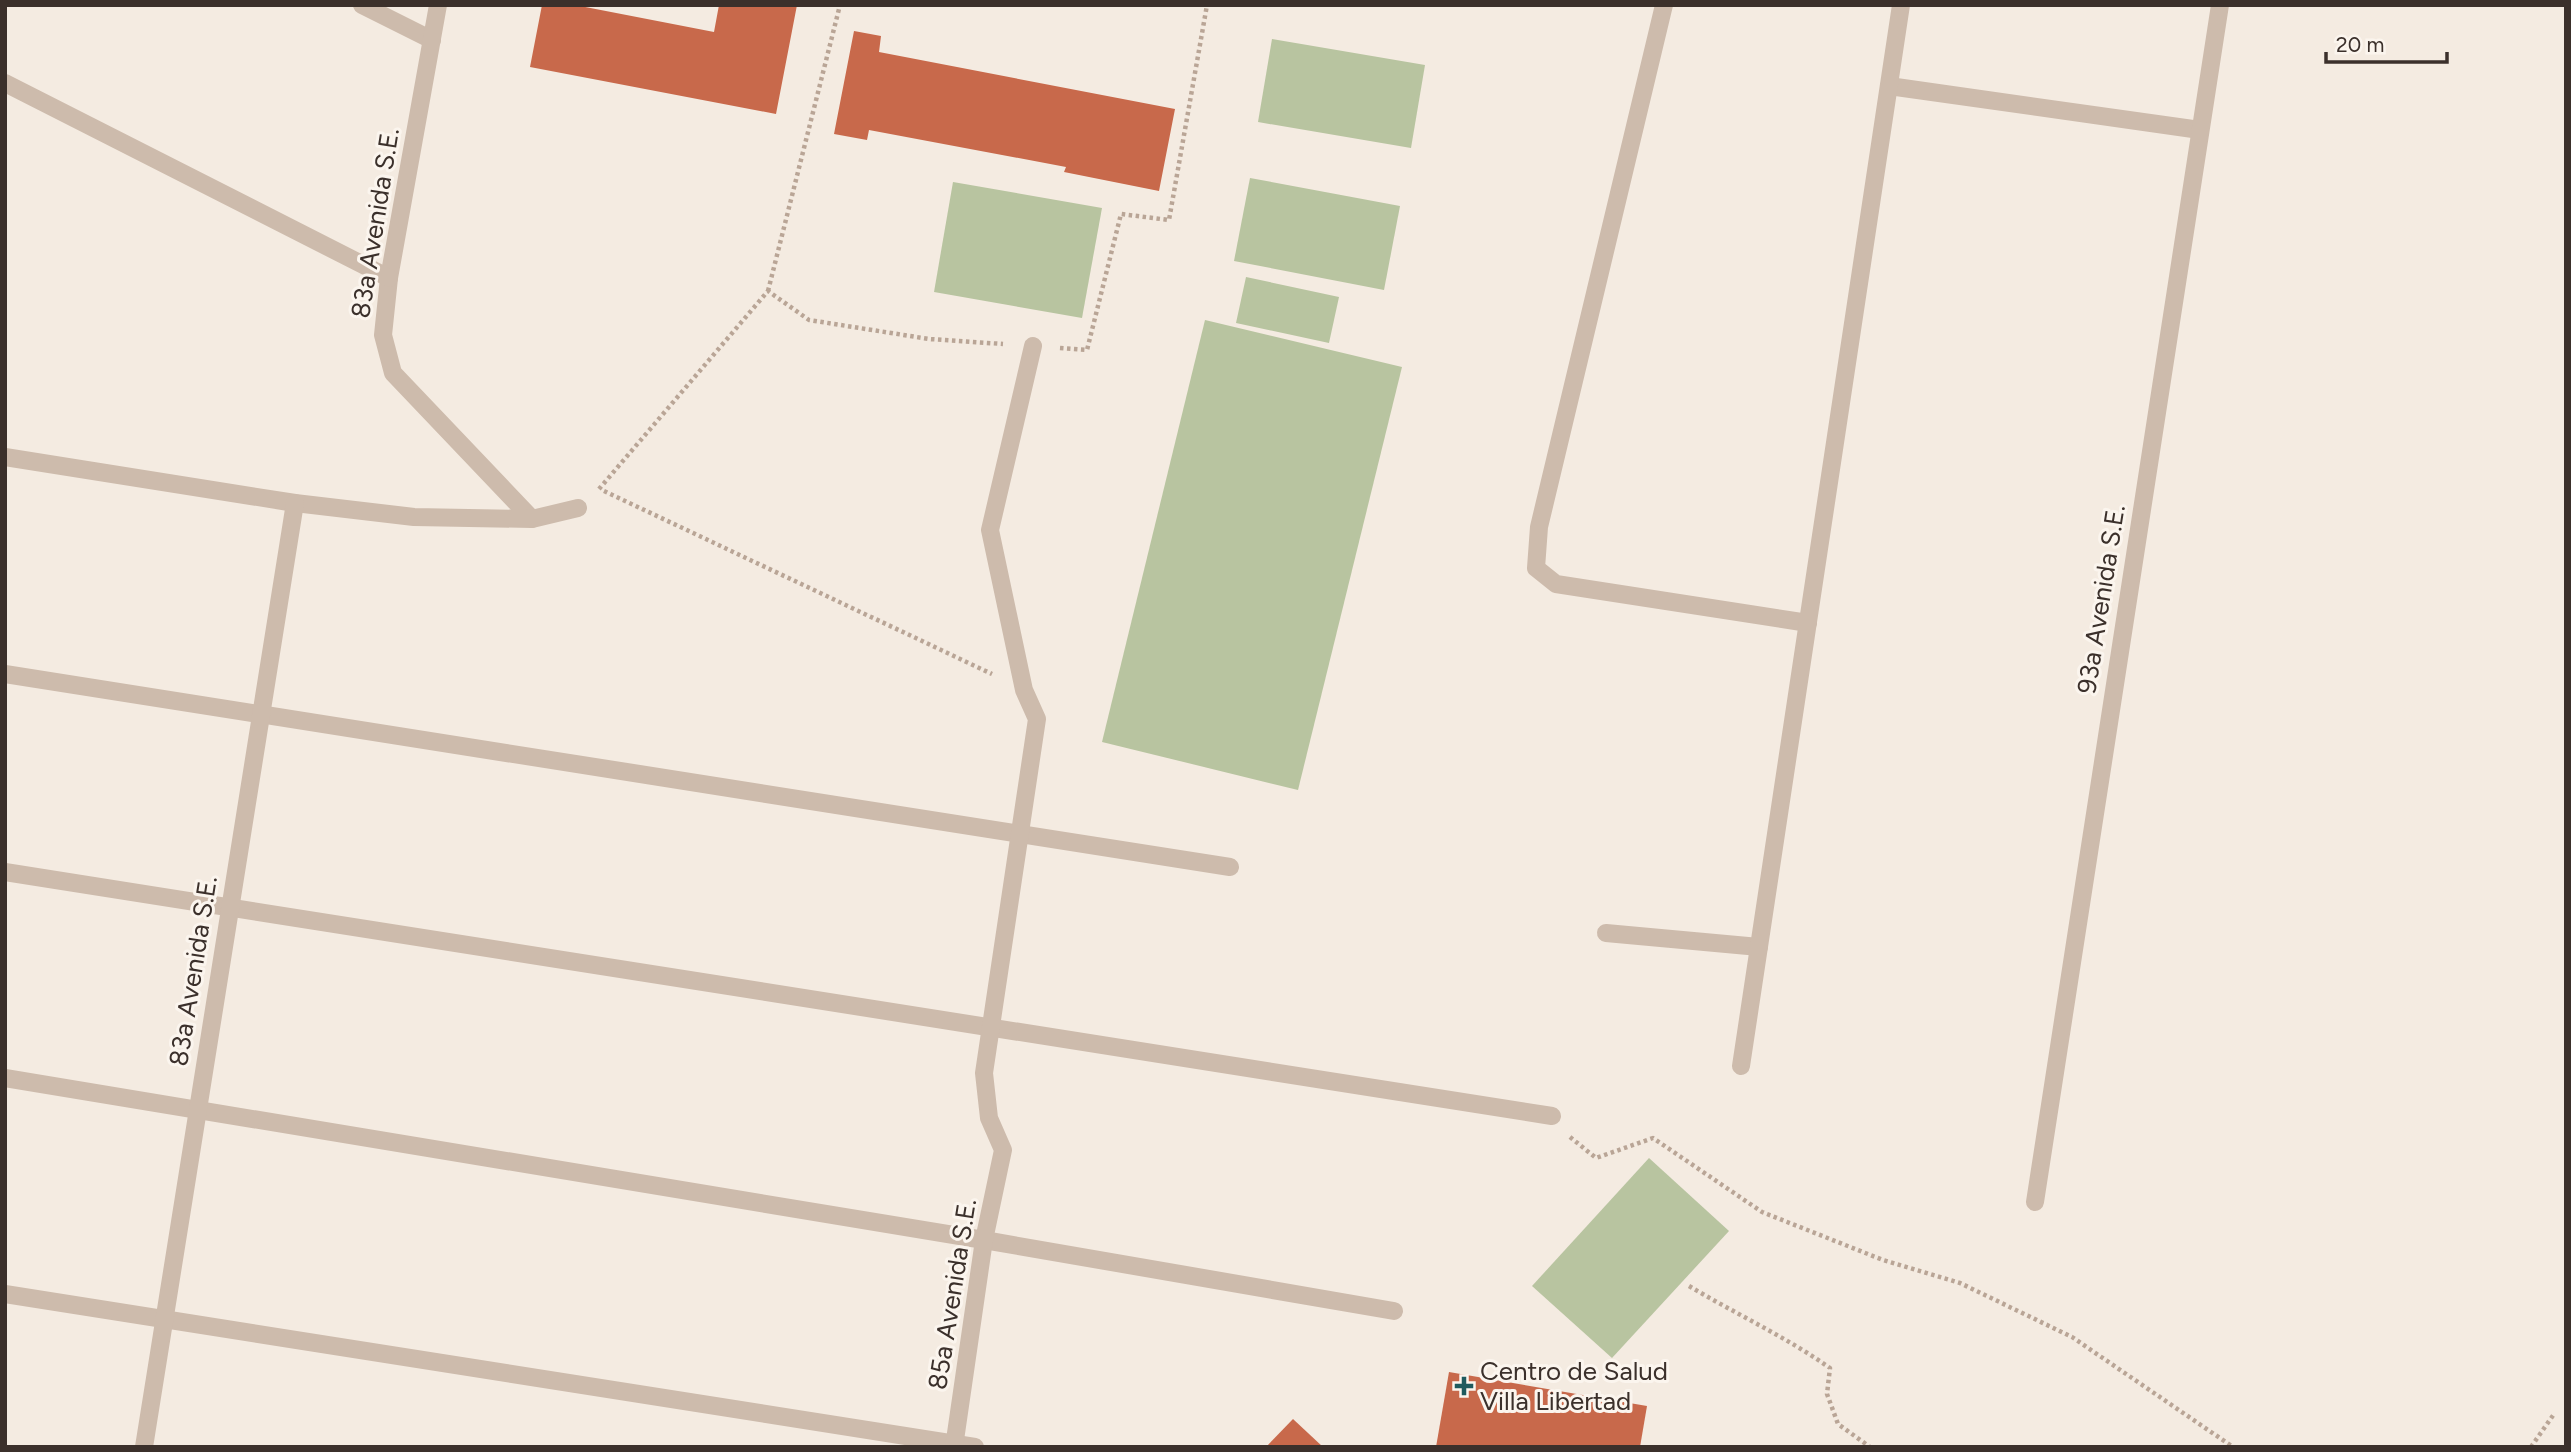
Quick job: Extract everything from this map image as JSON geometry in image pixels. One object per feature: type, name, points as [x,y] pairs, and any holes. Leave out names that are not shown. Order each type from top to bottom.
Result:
[{"type":"street","points":[[362,5],[432,40]]},
{"type":"street","name":"83a Avenida S.E.","points":[[438,5],[389,278],[383,335],[393,373],[532,519]]},
{"type":"street","points":[[1664,5],[1539,527],[1536,568],[1556,584],[1808,623]]},
{"type":"street","points":[[1741,1066],[1901,5]]},
{"type":"street","name":"93a Avenida S.E.","points":[[2035,1202],[2220,5]]},
{"type":"street","points":[[5,83],[389,278]]},
{"type":"street","points":[[1889,86],[2200,130]]},
{"type":"street","points":[[989,1028],[1037,719],[1024,690],[990,530],[1033,346]]},
{"type":"street","points":[[5,457],[295,503],[414,517],[532,519],[578,508]]},
{"type":"street","name":"83a Avenida S.E.","points":[[144,1447],[295,503]]},
{"type":"street","points":[[5,674],[1230,867]]},
{"type":"street","points":[[5,872],[1552,1116]]},
{"type":"street","points":[[1606,933],[1759,947]]},
{"type":"street","name":"85a Avenida S.E.","points":[[955,1445],[984,1240],[1003,1150],[989,1118],[984,1073],[989,1028]]},
{"type":"street","points":[[5,1078],[198,1108],[1394,1311]]},
{"type":"street","points":[[5,1294],[975,1447]]},
{"type":"path","points":[[578,508],[599,489],[768,291],[840,5]]},
{"type":"path","points":[[768,291],[809,320],[929,339],[1087,350],[1121,214],[1169,220],[1207,5]]},
{"type":"path","points":[[599,489],[1024,690]]},
{"type":"path","points":[[1552,1116],[1567,1135],[1596,1158],[1653,1138],[1762,1212],[1883,1260],[1960,1283],[2073,1337],[2233,1447]]},
{"type":"path","points":[[1689,1286],[1795,1344],[1830,1368],[1826,1394],[1838,1424],[1870,1447]]},
{"type":"path","points":[[2532,1447],[2554,1414]]},
{"type":"green space","points":[[1272,39],[1425,65],[1411,148],[1258,122]]},
{"type":"green space","points":[[1250,178],[1400,206],[1384,290],[1234,261]]},
{"type":"green space","points":[[953,182],[1102,208],[1082,318],[934,292]]},
{"type":"green space","points":[[1246,277],[1339,297],[1329,343],[1236,323]]},
{"type":"green space","points":[[1205,320],[1402,367],[1298,790],[1102,742]]},
{"type":"green space","points":[[1649,1158],[1729,1231],[1612,1358],[1532,1286]]},
{"type":"building","points":[[542,5],[575,5],[714,32],[719,5],[797,5],[776,114],[530,67]]},
{"type":"building","points":[[854,31],[881,36],[879,52],[1175,109],[1159,191],[1064,172],[1066,167],[869,130],[867,140],[834,134]]},
{"type":"building","points":[[1449,1372],[1647,1406],[1640,1447],[1436,1447]]},
{"type":"building","points":[[1293,1419],[1323,1447],[1266,1447]]},
{"type":"place","name":"Centro de Salud Villa Libertad","points":[[1464,1386]]}]
